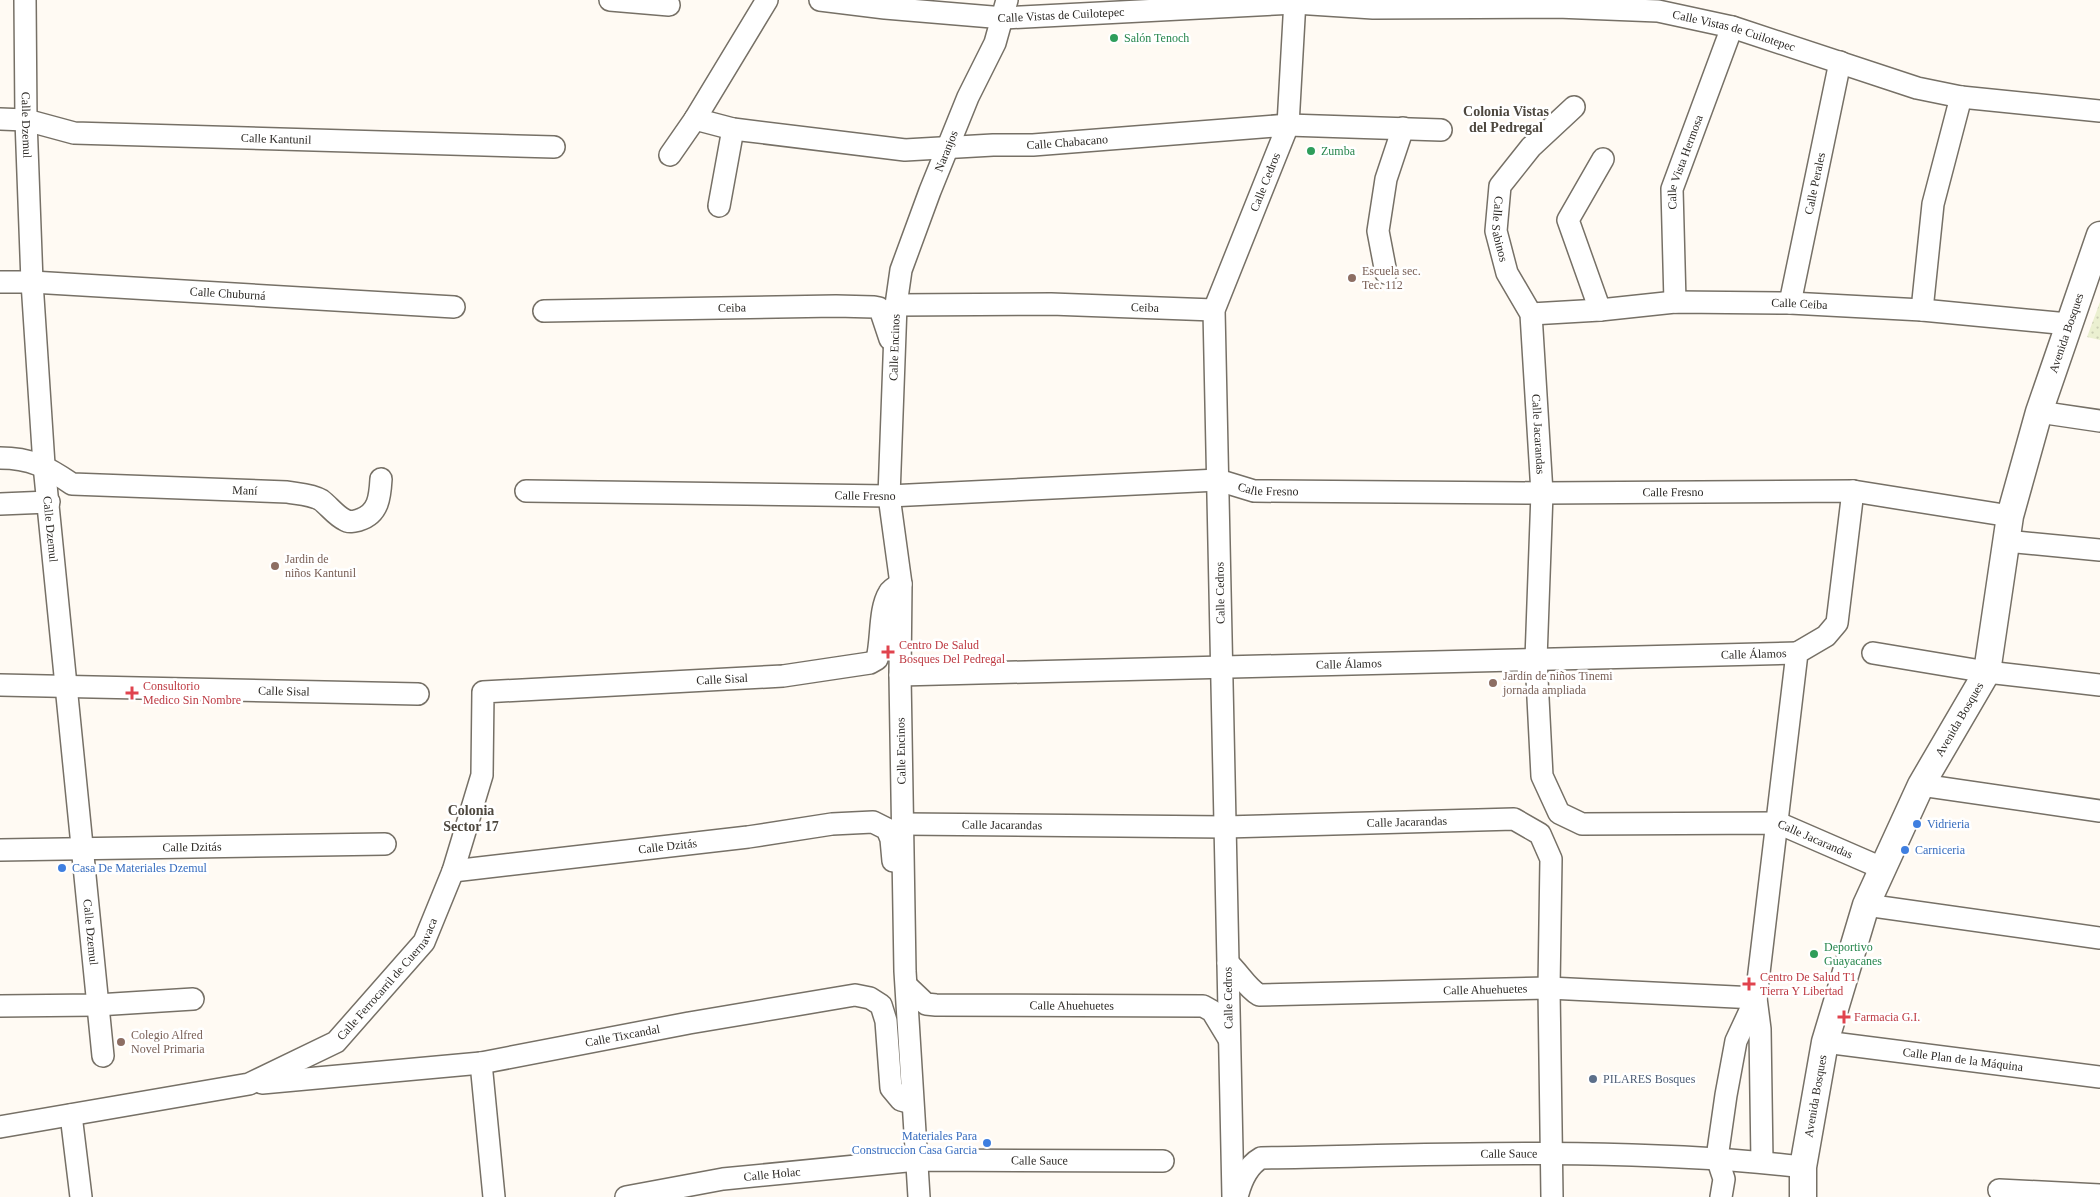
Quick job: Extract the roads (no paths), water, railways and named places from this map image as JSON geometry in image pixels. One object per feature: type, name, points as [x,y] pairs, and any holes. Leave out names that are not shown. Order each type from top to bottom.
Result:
[{"type":"street","name":"Calle Dzemul","points":[[25,0],[26,120],[32,282],[44,466],[84,850],[103,1056]]},
{"type":"street","points":[[610,0],[669,5]]},
{"type":"street","points":[[670,155],[695,119],[768,0]]},
{"type":"street","name":"Calle Vistas de Cuilotepec","points":[[820,0],[886,8],[1005,9],[1295,1],[1373,8],[1659,6],[1732,27],[1917,88],[1961,97],[2100,111]]},
{"type":"street","name":"Calle Cedros","points":[[1235,1197],[1229,1039],[1214,310],[1288,126],[1295,1]]},
{"type":"street","name":"Naranjos","points":[[896,305],[901,270],[968,97],[995,43],[1005,9]]},
{"type":"street","name":"Calle Vista Hermosa","points":[[1675,302],[1672,189],[1732,27]]},
{"type":"street","name":"Calle Perales","points":[[1790,303],[1840,62]]},
{"type":"street","points":[[1922,310],[1933,204],[1961,97]]},
{"type":"street","name":"Calle Sabinos","points":[[1531,314],[1507,273],[1496,231],[1500,186],[1531,147],[1574,107]]},
{"type":"street","name":"Calle Kantunil","points":[[0,119],[26,120],[74,133],[554,147]]},
{"type":"street","name":"Calle Chabacano","points":[[695,119],[733,129],[905,150],[1033,145],[1288,126],[1442,130]]},
{"type":"street","points":[[1386,273],[1378,231],[1386,179],[1404,128]]},
{"type":"street","points":[[719,206],[733,129]]},
{"type":"street","points":[[1600,310],[1568,220],[1603,159]]},
{"type":"street","name":"Avenida Bosques","points":[[1803,1197],[1803,1167],[1825,1042],[1866,905],[1884,869],[1920,785],[1987,672],[2008,529],[2039,412],[2100,235]]},
{"type":"street","name":"Calle Chuburná","points":[[0,282],[32,282],[454,307]]},
{"type":"street","name":"Calle Ceiba","points":[[1531,314],[1600,310],[1675,302],[1790,303],[1922,310],[2068,324]]},
{"type":"street","name":"Ceiba","points":[[896,305],[1051,304],[1214,310]]},
{"type":"street","name":"Calle Encinos","points":[[896,305],[889,496],[901,584],[900,676],[906,986],[919,1197]]},
{"type":"street","name":"Ceiba","points":[[544,312],[826,306],[874,307],[878,308],[881,312],[888,337],[895,345]]},
{"type":"street","name":"Calle Jacarandas","points":[[1531,314],[1542,493],[1536,659],[1542,776],[1559,813],[1582,824],[1778,823],[1884,869]]},
{"type":"street","points":[[2039,412],[2100,421]]},
{"type":"street","points":[[0,458],[9,458],[44,466],[72,484],[49,502],[0,504]]},
{"type":"street","name":"Maní","points":[[72,484],[287,492],[307,495],[321,500],[345,521],[352,522],[366,518],[376,509],[381,479]]},
{"type":"street","name":"Calle Fresno","points":[[526,491],[889,496],[1218,480],[1254,492],[1854,491],[2100,550]]},
{"type":"street","points":[[1762,1162],[1760,1029],[1756,998],[1797,653],[1826,636],[1837,623],[1854,491]]},
{"type":"street","name":"Calle Sisal","points":[[483,692],[774,676],[870,662],[877,659],[880,649],[885,601],[890,591],[901,584]]},
{"type":"street","name":"Calle Álamos","points":[[900,676],[1797,653]]},
{"type":"street","points":[[1873,653],[1987,672],[2100,685]]},
{"type":"street","name":"Calle Sisal","points":[[0,685],[418,694]]},
{"type":"street","name":"Calle Ferrocarril de Cuernavaca","points":[[0,1127],[249,1084],[336,1042],[424,942],[453,871],[482,775],[483,692]]},
{"type":"street","points":[[902,770],[881,825],[887,829],[891,839],[896,909],[905,920]]},
{"type":"street","points":[[1920,785],[2100,811]]},
{"type":"street","name":"Calle Jacarandas","points":[[903,824],[1225,827],[1514,819],[1540,834],[1551,859],[1549,988],[1552,1197]]},
{"type":"street","name":"Calle Dzitás","points":[[453,871],[748,837],[832,824],[873,822],[881,825]]},
{"type":"street","name":"Calle Dzitás","points":[[0,850],[385,844]]},
{"type":"street","points":[[1866,905],[2100,938]]},
{"type":"street","name":"Calle Ahuehuetes","points":[[1228,963],[1242,977],[1248,987],[1260,995],[1549,988],[1756,998]]},
{"type":"street","name":"Calle Ahuehuetes","points":[[906,986],[926,1004],[936,1005],[1203,1006],[1212,1011],[1229,1039]]},
{"type":"street","name":"Calle Tixcandal","points":[[249,1084],[481,1063],[689,1023],[855,995],[870,998],[881,1005],[886,1021],[892,1088],[902,1100],[912,1102]]},
{"type":"street","points":[[1721,1197],[1724,1179],[1717,1158],[1736,1041],[1756,998]]},
{"type":"street","points":[[0,1006],[97,1005],[193,999]]},
{"type":"street","name":"Calle Plan de la Máquina","points":[[1825,1042],[2100,1077]]},
{"type":"street","points":[[481,1063],[494,1197]]},
{"type":"street","points":[[71,1115],[81,1197]]},
{"type":"street","name":"Calle Sauce","points":[[1235,1197],[1253,1163],[1261,1158],[1550,1153],[1717,1158],[1803,1167]]},
{"type":"street","name":"Calle Sauce","points":[[917,1160],[1163,1161]]},
{"type":"street","name":"Calle Holac","points":[[626,1197],[723,1179],[917,1160]]},
{"type":"street","points":[[1999,1190],[2100,1195]]},
{"type":"place","name":"Salón Tenoch","points":[[1114,38]]},
{"type":"place","name":"Zumba","points":[[1311,151]]},
{"type":"place","name":"Escuela sec. Tec. 112","points":[[1352,278]]},
{"type":"place","name":"Jardin de niños Kantunil","points":[[275,566]]},
{"type":"place","name":"Centro De Salud Bosques Del Pedregal","points":[[888,652]]},
{"type":"place","name":"Jardin de niños Tinemi jornada ampliada","points":[[1493,683]]},
{"type":"place","name":"Consultorio Medico Sin Nombre","points":[[132,693]]},
{"type":"place","name":"Vidrieria","points":[[1917,824]]},
{"type":"place","name":"Carniceria","points":[[1905,850]]},
{"type":"place","name":"Casa De Materiales Dzemul","points":[[62,868]]},
{"type":"place","name":"Deportivo Guayacanes","points":[[1814,954]]},
{"type":"place","name":"Centro De Salud T1 Tierra Y Libertad","points":[[1749,984]]},
{"type":"place","name":"Farmacia G.I.","points":[[1844,1017]]},
{"type":"place","name":"Colegio Alfred Novel Primaria","points":[[121,1042]]},
{"type":"place","name":"PILARES Bosques","points":[[1593,1079]]},
{"type":"place","name":"Materiales Para Construccion Casa Garcia","points":[[987,1143]]},
{"type":"district","name":"Colonia Vistas del Pedregal","points":[[1506,120]]},
{"type":"district","name":"Colonia Sector 17","points":[[471,818]]}]
